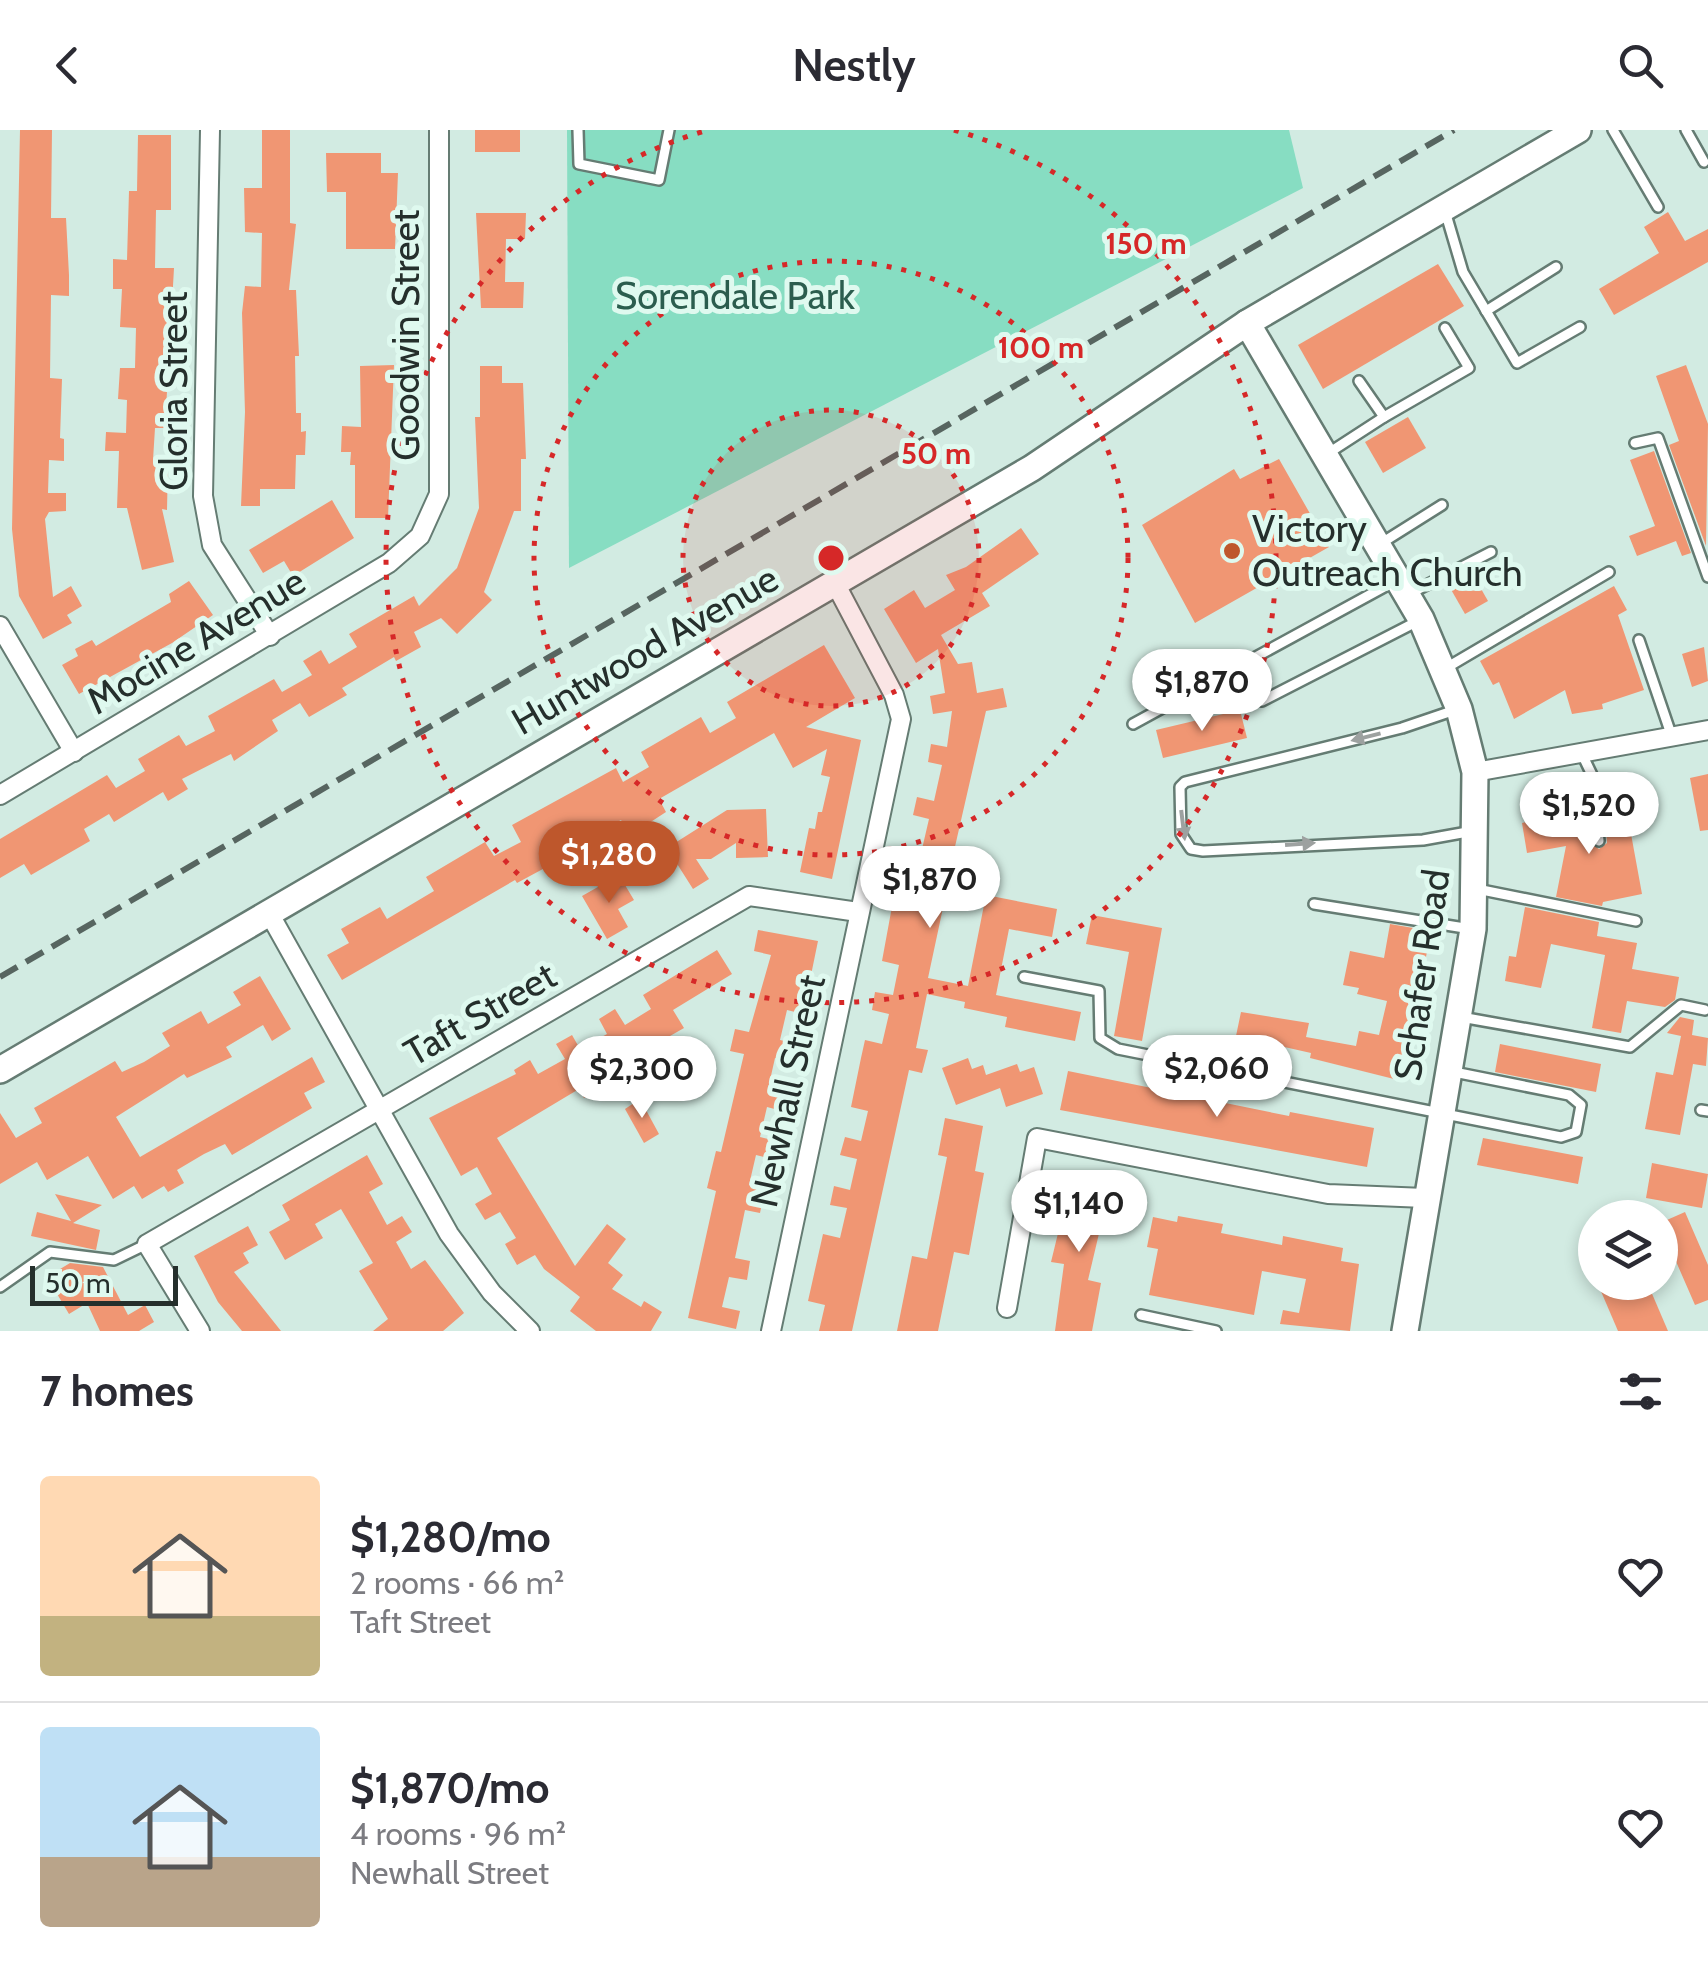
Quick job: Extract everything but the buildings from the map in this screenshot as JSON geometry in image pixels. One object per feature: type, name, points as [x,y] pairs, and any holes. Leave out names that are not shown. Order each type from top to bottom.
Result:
[{"type":"street","name":"Gloria Street","points":[[210,130],[203,496],[212,545],[270,636]]},
{"type":"street","name":"Goodwin Street","points":[[420,536],[439,494],[439,130]]},
{"type":"street","name":"Huntwood Avenue","points":[[0,1070],[1079,440],[1247,323],[1578,130]]},
{"type":"street","name":"Schafer Road","points":[[1247,323],[1420,619],[1459,708],[1475,772],[1474,929],[1405,1331]]},
{"type":"street","name":"Mocine Avenue","points":[[0,795],[389,563],[420,536]]},
{"type":"street","name":"Newhall Street","points":[[771,1331],[901,719],[894,696],[835,583]]},
{"type":"street","points":[[0,626],[74,752]]},
{"type":"street","points":[[1475,772],[1708,730]]},
{"type":"street","name":"Taft Street","points":[[147,1244],[749,896],[858,912]]},
{"type":"street","points":[[269,913],[450,1234],[492,1293],[530,1331]]},
{"type":"street","points":[[1007,1308],[1037,1138],[1328,1194],[1425,1198]]},
{"type":"street","points":[[147,1244],[200,1331]]},
{"type":"lane","points":[[578,130],[579,164],[660,180],[668,130]]},
{"type":"lane","points":[[1612,130],[1658,208]]},
{"type":"lane","points":[[1686,130],[1704,162]]},
{"type":"lane","points":[[1444,208],[1464,272],[1517,363],[1580,327]]},
{"type":"lane","points":[[1486,311],[1556,267]]},
{"type":"lane","points":[[1325,456],[1384,416],[1469,368],[1444,328]]},
{"type":"lane","points":[[1360,381],[1384,416]]},
{"type":"lane","points":[[1635,443],[1658,438],[1708,577]]},
{"type":"lane","points":[[1378,546],[1442,506]]},
{"type":"lane","points":[[1133,724],[1402,587],[1491,552]]},
{"type":"lane","points":[[1443,669],[1609,572]]},
{"type":"lane","points":[[1262,700],[1420,619]]},
{"type":"lane","points":[[1639,640],[1672,736]]},
{"type":"lane","points":[[1459,708],[1402,728],[1184,782],[1180,787],[1182,834],[1191,849],[1203,851],[1423,840],[1476,830]]},
{"type":"lane","points":[[1581,752],[1593,777],[1600,842]]},
{"type":"lane","points":[[1477,889],[1636,921]]},
{"type":"lane","points":[[1314,904],[1474,929]]},
{"type":"lane","points":[[1024,977],[1099,991],[1100,1038],[1118,1049],[1561,1136],[1576,1132],[1581,1105],[1569,1095],[1448,1070]]},
{"type":"lane","points":[[1459,1016],[1630,1047],[1681,1005],[1705,1010]]},
{"type":"lane","points":[[0,1287],[50,1252],[114,1260],[147,1244]]},
{"type":"lane","points":[[1141,1315],[1216,1331]]},
{"type":"green space","name":"Sorendale Park","points":[[567,130],[1289,130],[1303,188],[569,568]]},
{"type":"railway","points":[[0,977],[1454,130]]},
{"type":"place","name":"Victory Outreach Church","points":[[1232,551]]}]
